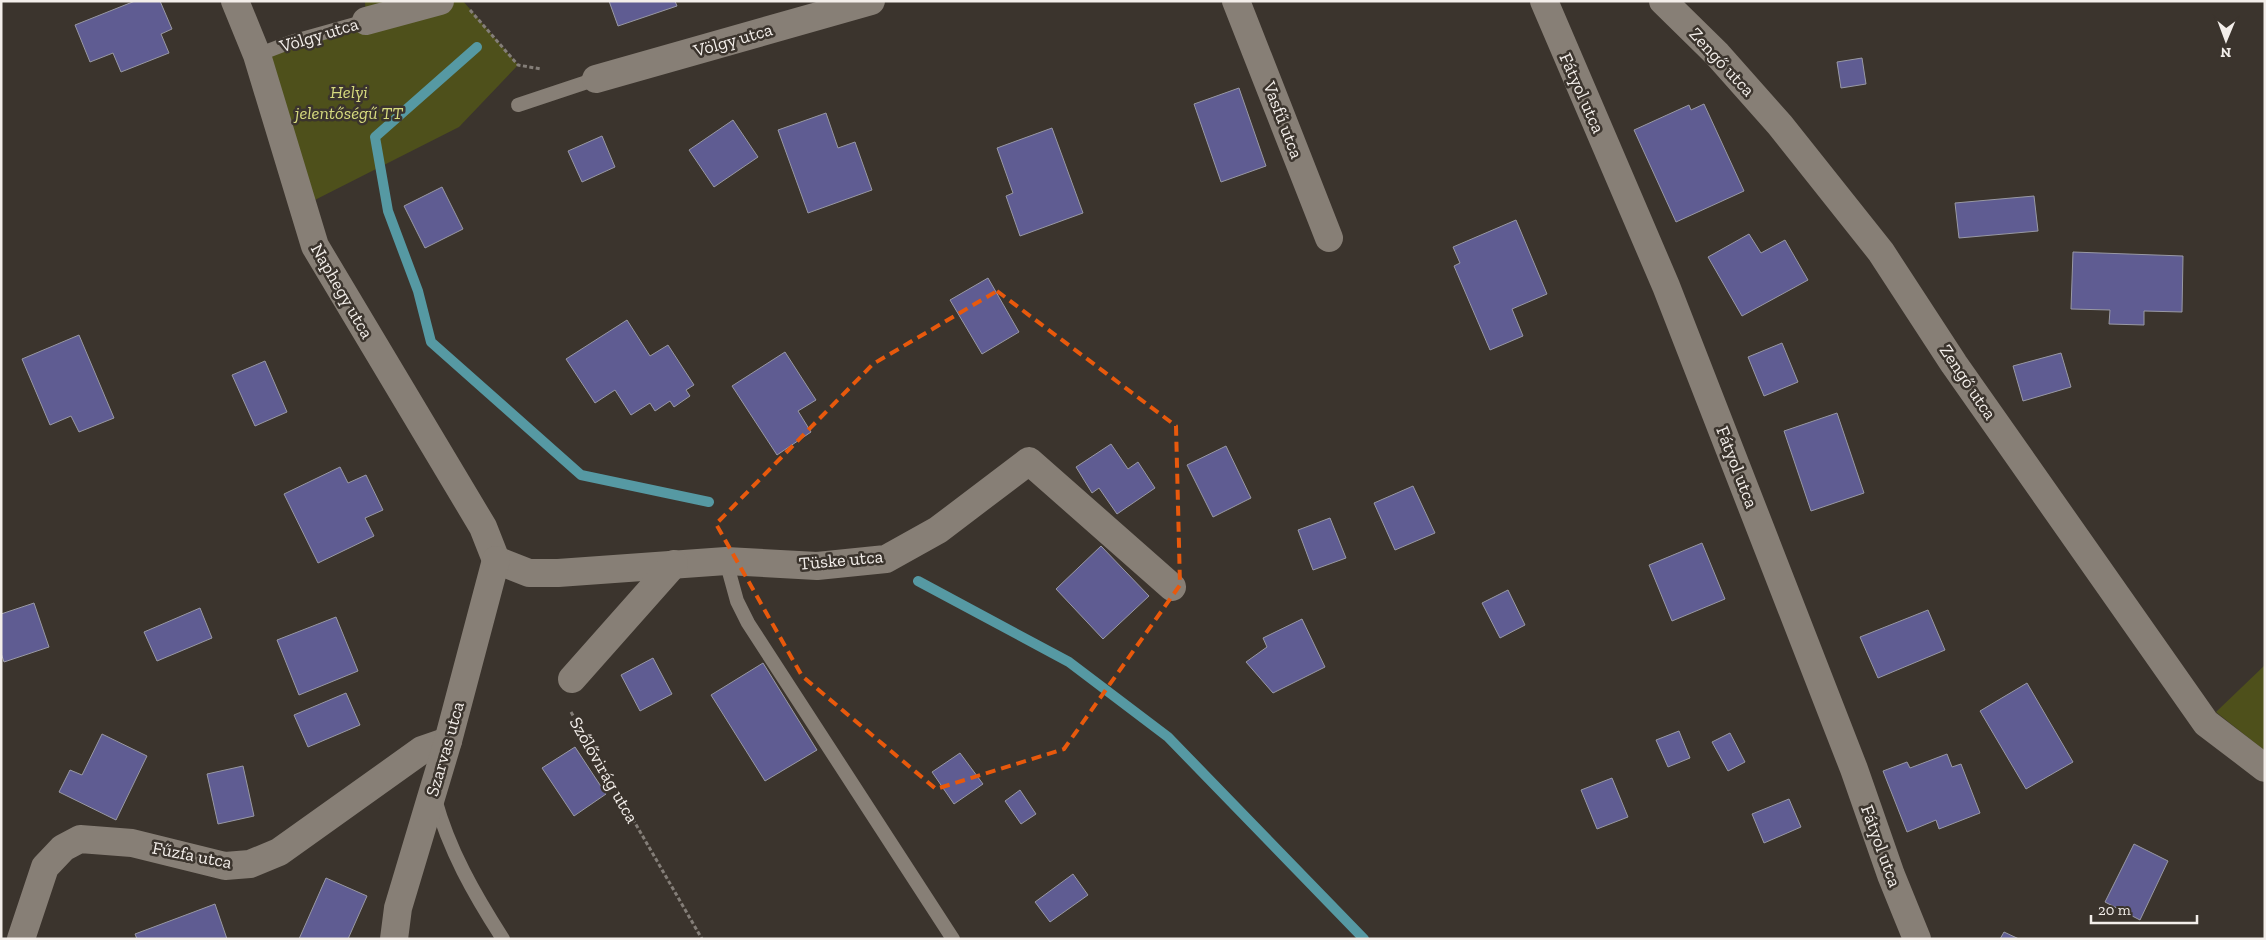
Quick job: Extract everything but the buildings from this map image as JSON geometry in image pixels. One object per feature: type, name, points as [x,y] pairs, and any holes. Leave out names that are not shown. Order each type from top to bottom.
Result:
[{"type":"street","name":"Naphegy utca","points":[[235,1],[257,55],[315,246],[482,527],[496,560]]},
{"type":"street","name":"Völgy utca","points":[[366,21],[440,1]]},
{"type":"street","name":"Völgy utca","points":[[596,78],[871,1]]},
{"type":"street","name":"Vasfű utca","points":[[1236,1],[1329,238]]},
{"type":"street","name":"Fátyol utca","points":[[1544,1],[1666,286],[1854,769],[1891,874],[1917,939]]},
{"type":"street","name":"Zengő utca","points":[[1663,1],[1717,54],[1780,125],[1881,252],[1954,364],[2206,722],[2265,768]]},
{"type":"street","name":"Tüske utca","points":[[496,560],[529,573],[558,573],[726,561],[818,566],[886,558],[938,530],[1029,461],[1172,586]]},
{"type":"street","name":"Szarvas utca","points":[[394,939],[398,908],[448,741],[496,560]]},
{"type":"street","points":[[572,679],[674,564]]},
{"type":"street","name":"Fűzfa utca","points":[[21,939],[45,867],[63,848],[80,839],[132,843],[225,866],[250,864],[279,852],[422,750],[448,741]]},
{"type":"lane","name":"Völgy utca","points":[[257,55],[291,42],[366,21]]},
{"type":"lane","points":[[518,105],[596,78]]},
{"type":"lane","points":[[726,561],[737,601],[748,623],[953,939]]},
{"type":"lane","points":[[433,791],[443,828],[454,855],[503,939]]},
{"type":"path","points":[[469,8],[518,65]]},
{"type":"path","name":"Szőlővirág utca","points":[[572,679],[567,704],[702,939]]},
{"type":"highlighted area","points":[[997,291],[1176,426],[1180,585],[1064,749],[936,789],[802,676],[716,524],[873,364]]},
{"type":"green space","name":"Helyi jelentőségű TT","points":[[365,1],[463,1],[518,65],[459,127],[301,207],[257,55],[366,21]]},
{"type":"green space","points":[[2265,665],[2265,751],[2216,712]]},
{"type":"waterway","points":[[477,47],[375,137],[388,211],[418,291],[431,342],[581,475],[709,502]]},
{"type":"waterway","points":[[918,581],[1069,662],[1168,737],[1364,939]]}]
